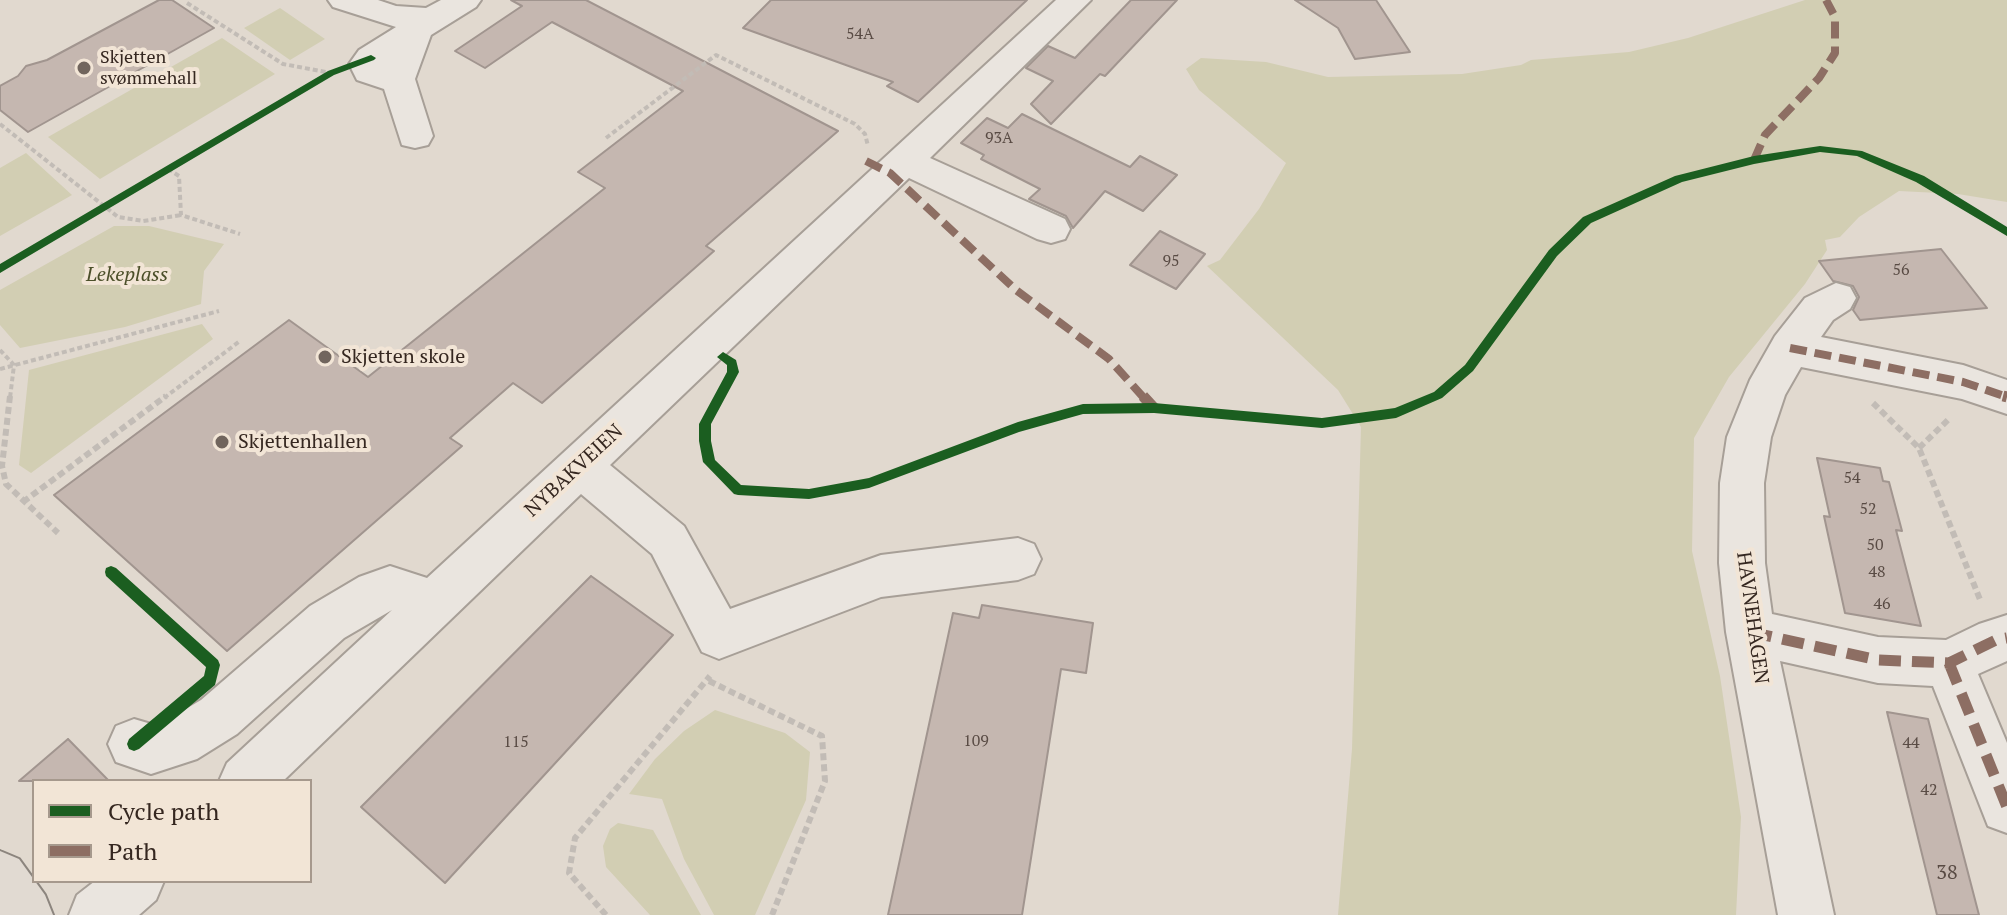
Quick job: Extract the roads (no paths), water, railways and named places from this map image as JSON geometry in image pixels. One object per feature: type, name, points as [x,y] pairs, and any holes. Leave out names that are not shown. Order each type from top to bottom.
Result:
[{"type":"main road","points":[[0,878],[25,915]]},
{"type":"street","points":[[344,0],[424,24]]},
{"type":"street","points":[[415,136],[384,67],[407,65],[424,24],[465,0]]},
{"type":"street","name":"NYBAKVEIEN","points":[[247,779],[579,466],[886,155],[1075,0]]},
{"type":"street","points":[[886,155],[1051,229]]},
{"type":"street","name":"HAVNEHAGEN","points":[[1806,915],[1750,632],[1742,563],[1742,483],[1749,437],[1765,392],[1790,348],[1819,309],[1836,298]]},
{"type":"street","points":[[1790,348],[1963,382],[2007,397]]},
{"type":"street","points":[[579,466],[668,540],[719,636],[881,576],[1018,559]]},
{"type":"street","points":[[134,744],[151,749],[179,741],[219,717],[327,622],[376,592],[390,588],[409,592],[429,606]]},
{"type":"street","points":[[1750,632],[1878,660],[1949,663],[2001,639]]},
{"type":"street","points":[[1949,663],[2007,807]]},
{"type":"street","points":[[97,915],[135,883]]},
{"type":"place","name":"Skjetten svømmehall","points":[[84,68]]},
{"type":"place","name":"Skjetten skole","points":[[325,357]]},
{"type":"place","name":"Skjettenhallen","points":[[222,442]]},
{"type":"park label","name":"Lekeplass","points":[[127,275]]}]
